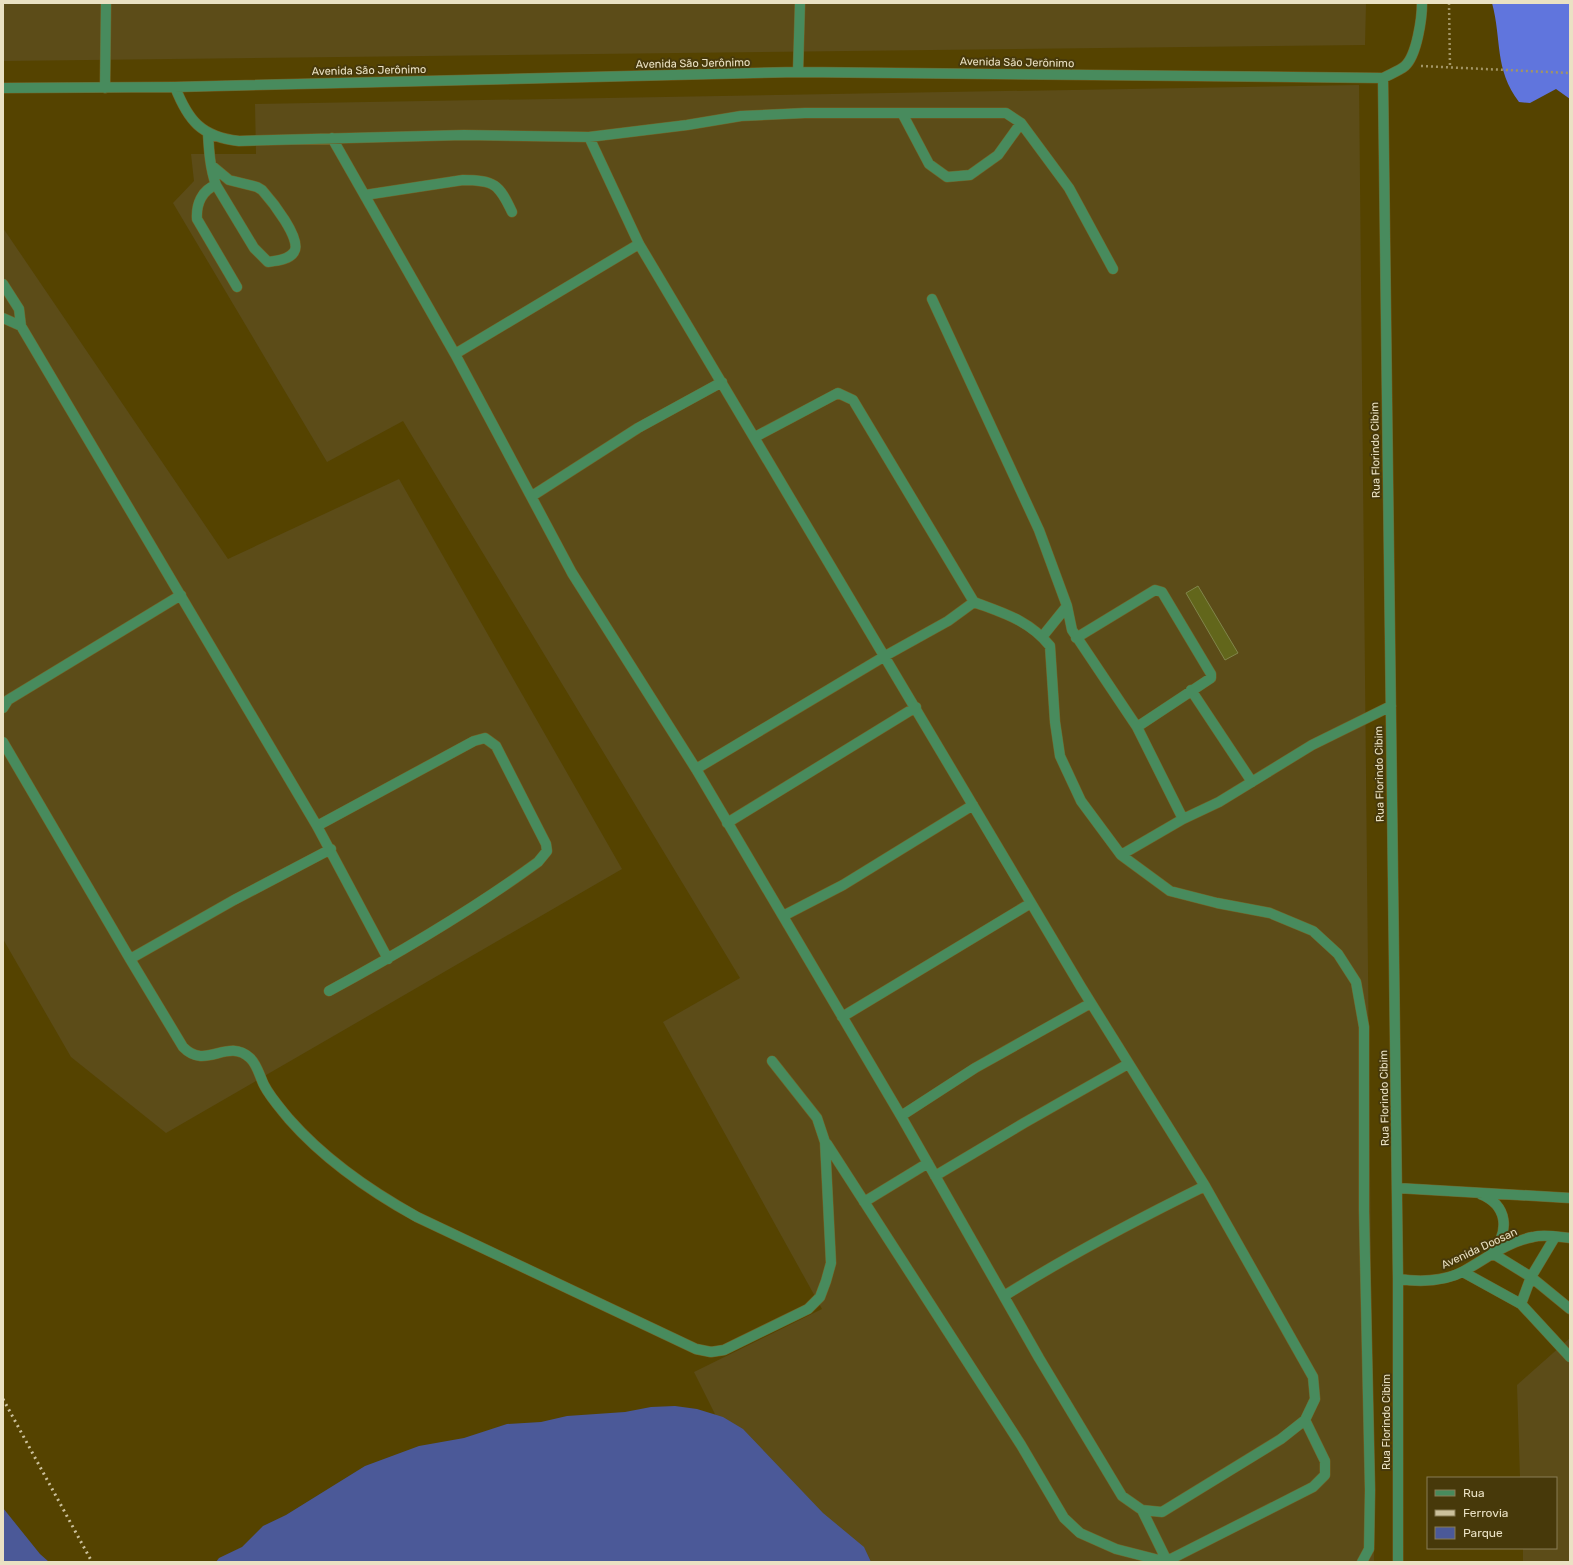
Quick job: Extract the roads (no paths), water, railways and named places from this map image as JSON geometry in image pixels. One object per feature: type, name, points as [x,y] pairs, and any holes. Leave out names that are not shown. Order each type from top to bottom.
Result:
[{"type":"street","points":[[105,88],[106,3]]},
{"type":"street","points":[[798,72],[800,3]]},
{"type":"street","points":[[1383,78],[1406,65],[1416,44],[1422,20],[1422,3]]},
{"type":"street","name":"Avenida São Jerônimo","points":[[3,88],[175,87],[798,72],[1383,78]]},
{"type":"street","name":"Rua Florindo Cibim","points":[[1383,78],[1398,1279],[1398,1562]]},
{"type":"street","points":[[175,87],[184,109],[192,120],[208,133],[223,139],[239,140],[464,135],[589,137],[687,125],[741,116],[805,113],[1006,113],[1021,123],[1069,188],[1112,269]]},
{"type":"street","points":[[902,113],[929,164],[947,177],[970,175],[998,155],[1021,123]]},
{"type":"street","points":[[208,133],[211,165],[216,185],[254,248],[265,261],[268,262],[288,257],[294,252],[296,247],[294,234],[262,190],[228,180],[211,165]]},
{"type":"street","points":[[332,138],[455,354],[572,573],[696,769],[901,1116],[1004,1296],[1122,1496],[1142,1510],[1162,1512],[1281,1439],[1306,1420],[1315,1399],[1313,1377],[1205,1186],[1091,1003],[886,656],[639,244],[589,137]]},
{"type":"street","points":[[365,195],[456,181],[476,180],[491,182],[499,188],[512,212]]},
{"type":"street","points":[[216,185],[210,188],[200,200],[197,209],[197,218],[237,287]]},
{"type":"street","points":[[455,354],[639,244]]},
{"type":"street","points":[[3,284],[19,309],[20,326],[318,826],[388,959]]},
{"type":"street","points":[[932,299],[1039,530],[1067,606],[1072,630],[1137,727],[1184,819]]},
{"type":"street","points":[[3,318],[20,326]]},
{"type":"street","points":[[532,496],[638,428],[722,382]]},
{"type":"street","points":[[755,437],[838,393],[853,400],[974,602],[1017,617],[1042,637],[1050,646],[1060,756],[1081,801],[1121,855],[1170,891],[1217,903],[1270,913],[1313,931],[1338,954],[1356,982],[1364,1027],[1364,1211],[1370,1490],[1369,1549],[1362,1562]]},
{"type":"street","points":[[1076,638],[1155,590],[1162,592],[1211,674],[1209,680],[1191,690],[1137,727]]},
{"type":"street","points":[[3,708],[8,700],[181,595]]},
{"type":"street","points":[[696,769],[886,656],[948,621],[974,602]]},
{"type":"street","points":[[1042,637],[1067,606]]},
{"type":"street","points":[[1191,690],[1252,782]]},
{"type":"street","points":[[1121,855],[1184,819],[1219,802],[1312,745],[1390,706]]},
{"type":"street","points":[[727,823],[916,707]]},
{"type":"street","points":[[318,826],[474,741],[485,738],[496,746],[546,844],[547,851],[546,856],[467,911],[388,959],[329,991]]},
{"type":"street","points":[[3,742],[130,960],[183,1047],[190,1055],[201,1057],[226,1051],[239,1051],[252,1059],[265,1087],[289,1119],[317,1148],[377,1195],[417,1217],[696,1349],[711,1352],[724,1350],[808,1309],[820,1297],[826,1281],[830,1263],[825,1142]]},
{"type":"street","points":[[783,916],[843,885],[973,805]]},
{"type":"street","points":[[130,960],[234,900],[331,849]]},
{"type":"street","points":[[842,1017],[1031,903]]},
{"type":"street","points":[[901,1116],[975,1068],[1091,1003]]},
{"type":"street","points":[[772,1061],[816,1118],[825,1142],[1021,1445],[1064,1518],[1080,1533],[1116,1549],[1167,1562],[1313,1487],[1325,1475],[1325,1461],[1306,1420]]},
{"type":"street","points":[[935,1176],[1128,1064]]},
{"type":"street","points":[[864,1202],[928,1163]]},
{"type":"street","points":[[1004,1296],[1052,1266],[1127,1225],[1205,1186]]},
{"type":"street","points":[[1397,1188],[1570,1198]]},
{"type":"street","points":[[1477,1192],[1489,1197],[1498,1206],[1504,1218],[1504,1231],[1501,1243],[1492,1253],[1531,1277],[1570,1309]]},
{"type":"street","name":"Avenida Doosan","points":[[1398,1279],[1416,1282],[1444,1279],[1463,1272],[1492,1253],[1534,1236],[1570,1238]]},
{"type":"street","points":[[1521,1304],[1531,1277],[1555,1237]]},
{"type":"street","points":[[1463,1272],[1521,1304],[1570,1357]]},
{"type":"street","points":[[1142,1510],[1167,1562]]},
{"type":"railway","points":[[3,1399],[92,1562]]}]
